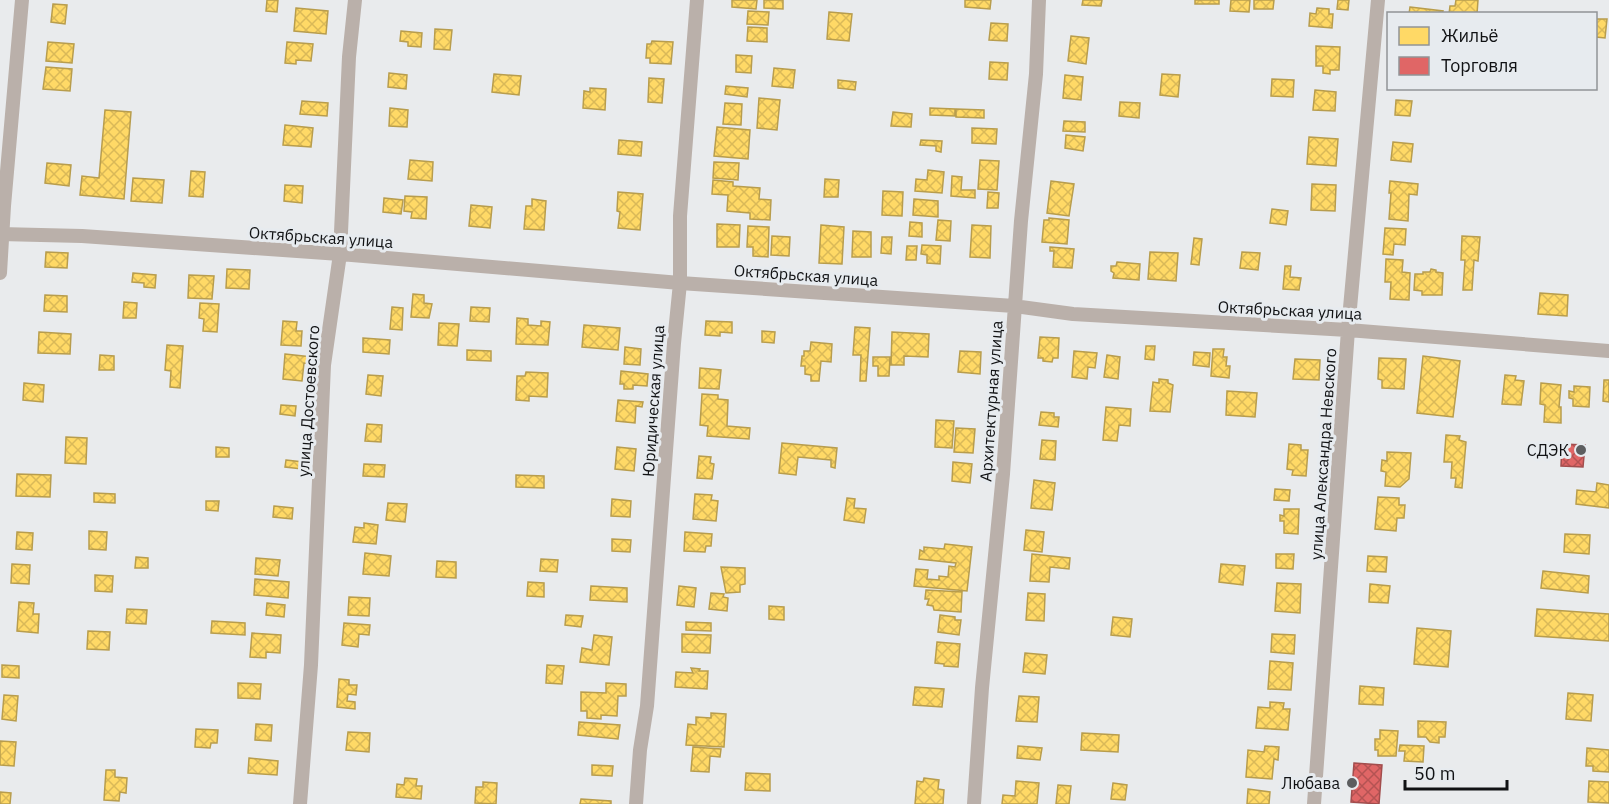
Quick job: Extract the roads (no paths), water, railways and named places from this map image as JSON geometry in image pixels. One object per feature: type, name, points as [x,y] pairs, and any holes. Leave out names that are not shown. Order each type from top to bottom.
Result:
[{"type":"street","points":[[0,273],[22,0]]},
{"type":"street","name":"улица Достоевского","points":[[300,804],[311,665],[324,365],[340,254],[349,57],[355,0]]},
{"type":"street","name":"Юридическая улица","points":[[636,804],[640,750],[647,706],[680,283],[680,216],[697,0]]},
{"type":"street","name":"Архитектурная улица","points":[[974,804],[982,688],[1003,474],[1014,306],[1036,74],[1039,0]]},
{"type":"street","name":"улица Александра Невского","points":[[1314,804],[1348,330],[1378,0]]},
{"type":"street","name":"Октябрьская улица","points":[[2,234],[82,236],[340,254],[680,283],[1014,306],[1073,314],[1348,330],[1609,351]]},
{"type":"place","name":"СДЭК","points":[[1581,450]]},
{"type":"place","name":"Любава","points":[[1352,783]]}]
